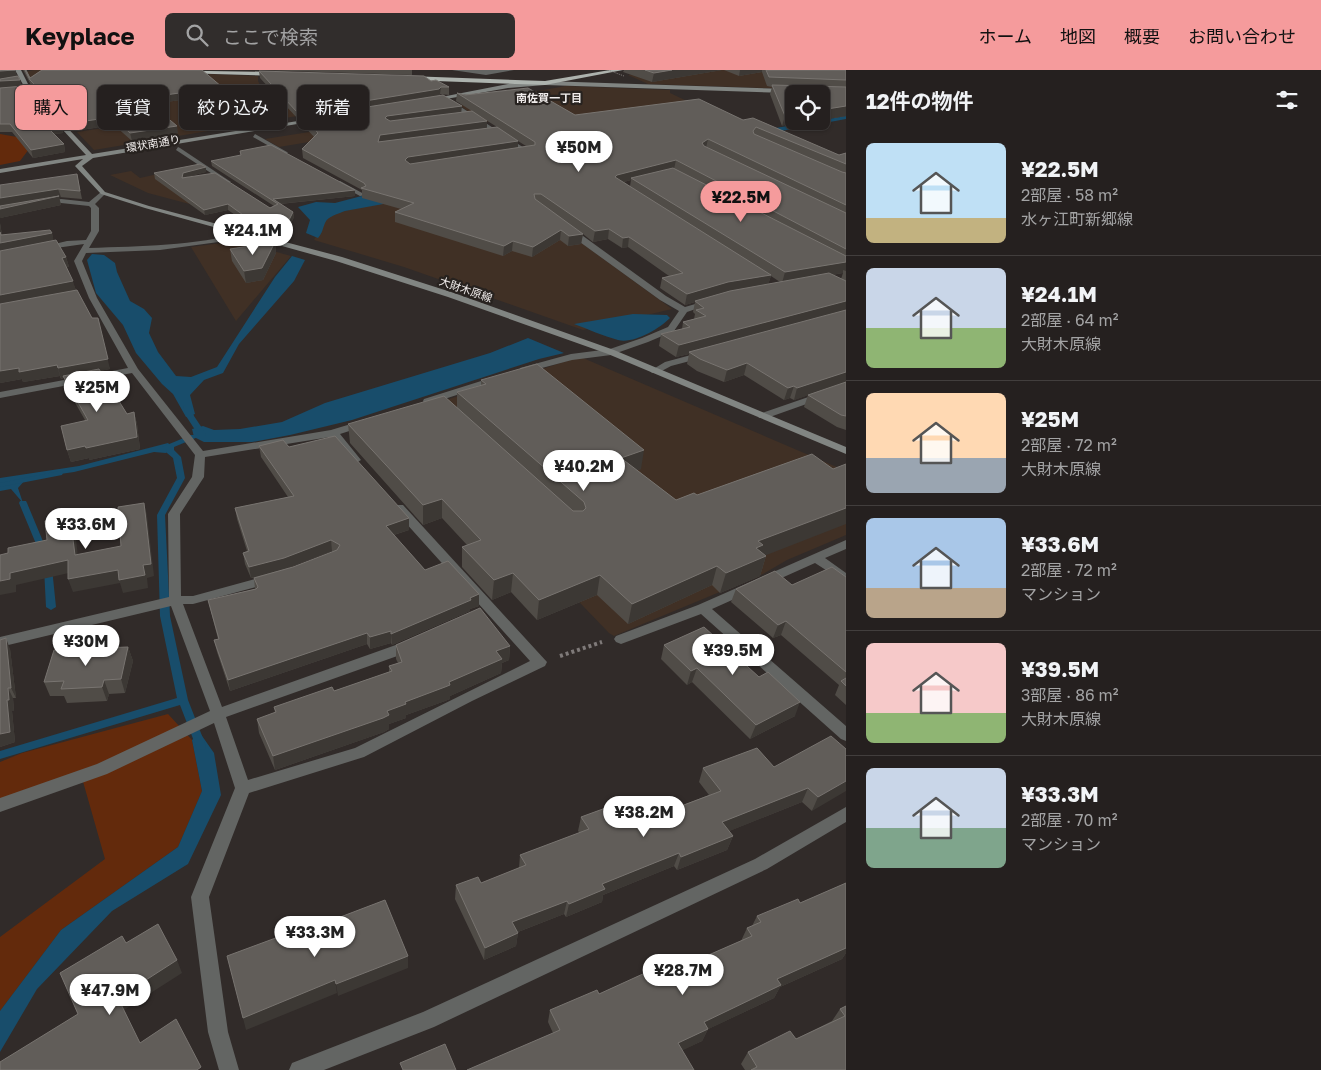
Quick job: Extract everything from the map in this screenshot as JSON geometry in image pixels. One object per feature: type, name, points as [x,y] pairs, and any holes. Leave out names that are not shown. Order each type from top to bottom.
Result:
[{"type":"highway","points":[[147,70],[286,74]]},
{"type":"highway","points":[[397,78],[545,83],[622,73]]},
{"type":"street","points":[[18,70],[20,80],[24,85]]},
{"type":"street","points":[[455,70],[486,73],[511,70]]},
{"type":"street","points":[[545,83],[451,102],[422,104],[442,98],[508,86],[545,83],[785,91]]},
{"type":"street","points":[[442,98],[530,153],[518,153]]},
{"type":"street","points":[[463,117],[472,116]]},
{"type":"street","name":"環状南通り","points":[[0,171],[297,122]]},
{"type":"street","name":"環状南通り","points":[[0,179],[297,129]]},
{"type":"street","points":[[65,130],[91,156],[78,166]]},
{"type":"street","points":[[488,134],[498,132]]},
{"type":"street","points":[[255,136],[295,158]]},
{"type":"street","points":[[178,148],[212,175],[232,184]]},
{"type":"street","name":"大財木原線","points":[[78,166],[103,193],[147,207],[339,259],[451,294],[611,352],[846,450]]},
{"type":"street","points":[[337,181],[362,196]]},
{"type":"street","points":[[91,204],[103,193]]},
{"type":"street","points":[[35,205],[61,201],[91,204],[96,208],[95,231],[78,261],[86,294],[134,370],[200,455],[198,476],[174,514],[175,600],[218,714],[243,788],[200,897],[218,1032],[229,1070]]},
{"type":"street","points":[[561,223],[663,298],[684,310]]},
{"type":"street","points":[[29,251],[67,243],[85,247],[160,248],[233,238],[245,234]]},
{"type":"street","points":[[417,405],[439,402],[512,374],[571,357],[611,352],[671,329],[684,310],[717,300]]},
{"type":"street","points":[[655,370],[668,364],[715,351]]},
{"type":"street","points":[[0,394],[134,370]]},
{"type":"street","points":[[763,416],[846,387]]},
{"type":"street","points":[[200,455],[334,433],[370,420]]},
{"type":"street","points":[[334,433],[361,467]]},
{"type":"street","points":[[243,788],[359,753],[467,697],[540,662],[486,612],[387,496]]},
{"type":"street","points":[[615,639],[704,608],[846,544]]},
{"type":"street","points":[[815,557],[846,579]]},
{"type":"street","points":[[0,642],[175,600],[193,600],[280,576]]},
{"type":"street","points":[[704,608],[846,735]]},
{"type":"street","points":[[0,804],[102,769],[218,714],[400,650],[427,638]]},
{"type":"street","points":[[299,1070],[426,1020],[761,864],[846,814]]},
{"type":"path","points":[[608,70],[622,73]]},
{"type":"path","points":[[540,662],[615,639]]},
{"type":"shaded area","points":[[34,70],[97,70],[212,82],[209,74],[258,76],[260,85],[179,85],[179,130],[213,130],[94,150],[77,132],[97,129],[169,130],[169,85],[97,85],[97,112],[87,113],[87,85],[31,85],[25,72]]},
{"type":"shaded area","points":[[655,70],[840,70],[826,85],[785,85],[785,89],[648,84],[628,75]]},
{"type":"shaded area","points":[[566,86],[670,90],[670,93],[748,130],[512,118],[484,122],[459,105]]},
{"type":"shaded area","points":[[287,97],[297,101],[297,116],[287,118]]},
{"type":"shaded area","points":[[322,130],[329,130],[339,137],[279,147],[265,139]]},
{"type":"shaded area","points":[[0,134],[17,137],[29,149],[20,161],[0,165]]},
{"type":"shaded area","points":[[131,171],[140,178],[162,173],[197,206],[148,193],[110,175]]},
{"type":"shaded area","points":[[413,196],[532,207],[672,309],[583,330],[404,267],[314,240],[326,215]]},
{"type":"shaded area","points":[[237,241],[291,256],[236,321],[191,247]]},
{"type":"shaded area","points":[[583,358],[846,471],[846,535],[787,560],[763,574],[614,636],[609,633],[532,553],[446,400],[573,359]]},
{"type":"shaded area","points":[[168,714],[192,740],[202,791],[178,847],[61,930],[0,1011],[0,937],[105,859],[80,771],[0,799],[0,762],[22,753]]},
{"type":"water","points":[[846,116],[846,119],[830,122],[830,119]]},
{"type":"water","points":[[785,126],[786,130],[345,211],[328,219],[318,238],[306,233],[310,220],[298,207],[316,202],[335,203],[392,188],[390,162],[764,130]]},
{"type":"water","points":[[92,254],[104,255],[115,263],[130,301],[144,309],[152,318],[149,333],[158,352],[176,376],[191,377],[217,367],[275,277],[292,256],[305,260],[294,281],[239,344],[223,373],[204,380],[190,395],[195,414],[186,417],[173,394],[136,353],[123,325],[96,293],[87,260]]},
{"type":"water","points":[[633,314],[667,315],[670,318],[646,335],[624,341],[607,337],[574,324]]},
{"type":"water","points":[[528,338],[564,353],[539,359],[352,420],[290,435],[252,442],[204,442],[194,437],[192,429],[203,426],[214,430],[240,429],[282,422],[325,403],[490,353]]},
{"type":"water","points":[[168,443],[174,449],[166,453],[154,452],[74,472],[26,479],[18,488],[23,503],[11,489],[0,491],[0,478],[79,466]]},
{"type":"water","points":[[200,733],[214,753],[221,795],[188,864],[112,911],[37,989],[0,1052],[0,1011],[61,930],[178,847],[202,791],[192,740]]},
{"type":"building","points":[[25,70],[30,78],[42,70],[202,70],[220,85],[179,85],[179,93],[169,94],[169,85],[97,85],[97,119],[87,121],[87,85],[35,85],[30,80]]},
{"type":"building","points":[[645,70],[672,70],[654,73]]},
{"type":"building","points":[[766,70],[846,70],[846,80],[769,77]]},
{"type":"building","points":[[259,71],[424,76],[431,81],[436,80],[449,87],[369,100],[369,85],[297,85],[297,112],[287,101],[287,85],[272,85]]},
{"type":"building","points":[[18,76],[20,80],[0,81],[0,79]]},
{"type":"building","points":[[772,85],[785,85],[785,116]]},
{"type":"building","points":[[15,87],[15,130],[50,130],[64,144],[31,150],[10,124],[0,124],[0,88]]},
{"type":"building","points":[[830,87],[846,87],[846,106],[830,109]]},
{"type":"building","points":[[528,88],[575,115],[699,99],[743,120],[753,118],[839,155],[846,153],[846,164],[756,127],[753,131],[754,134],[846,173],[846,205],[708,139],[702,143],[704,146],[846,213],[846,249],[676,160],[617,175],[615,177],[771,275],[728,282],[687,294],[662,278],[683,273],[629,237],[623,238],[609,229],[595,231],[541,194],[534,194],[535,199],[583,234],[569,236],[561,230],[533,247],[513,241],[504,246],[395,212],[414,203],[361,188],[366,186],[364,183],[302,149],[318,133],[315,130],[369,130],[369,107],[443,95],[462,106],[387,116],[385,118],[390,121],[472,111],[487,121],[380,135],[378,142],[497,127],[518,141],[408,157],[405,160],[410,164],[535,145],[535,142],[457,93],[465,95]]},
{"type":"building","points":[[169,119],[177,126],[169,127]]},
{"type":"building","points":[[127,130],[150,130],[130,133]]},
{"type":"building","points":[[271,145],[355,190],[273,199],[293,212],[282,234],[261,228],[228,204],[204,210],[154,173],[200,164],[206,167],[183,173],[182,178],[215,173],[270,208],[278,204],[211,161],[241,155],[240,151]]},
{"type":"building","points":[[673,168],[846,256],[846,262],[785,272],[631,178]]},
{"type":"building","points":[[77,174],[80,191],[58,189],[0,198],[0,185]]},
{"type":"building","points":[[59,196],[0,209],[0,206]]},
{"type":"building","points":[[50,230],[52,233],[0,243],[0,232],[1,235]]},
{"type":"building","points":[[56,240],[66,257],[62,258],[73,281],[0,295],[0,251]]},
{"type":"building","points":[[275,242],[262,268],[244,271],[230,249]]},
{"type":"building","points":[[829,273],[846,281],[846,301],[679,345],[661,334],[690,327],[683,322],[706,316],[696,310],[704,308],[695,301],[730,291]]},
{"type":"building","points":[[77,290],[92,318],[98,318],[108,359],[58,368],[57,365],[19,372],[19,368],[0,371],[0,304]]},
{"type":"building","points":[[846,310],[846,372],[797,388],[794,386],[788,388],[747,363],[727,370],[700,359],[689,352]]},
{"type":"building","points":[[537,364],[644,450],[621,458],[676,500],[694,493],[697,495],[812,454],[833,469],[846,464],[846,508],[758,541],[763,545],[756,548],[766,556],[726,573],[717,566],[632,604],[600,575],[539,600],[513,573],[494,580],[462,547],[481,540],[442,499],[423,505],[348,424],[444,396],[573,511],[583,511],[586,508],[584,502],[457,392],[486,384],[481,380]]},
{"type":"building","points":[[99,369],[127,414],[134,412],[137,437],[86,448],[85,446],[67,450],[61,426],[88,420],[63,376]]},
{"type":"building","points":[[846,382],[846,416],[841,415],[808,395]]},
{"type":"building","points":[[335,436],[409,518],[386,526],[425,570],[448,561],[479,594],[470,598],[471,600],[391,634],[391,631],[370,637],[367,633],[228,680],[214,640],[219,639],[208,600],[256,589],[258,587],[254,578],[293,567],[337,550],[340,545],[331,540],[284,558],[249,567],[243,553],[249,551],[235,508],[294,496],[259,446],[283,440],[289,447]]},
{"type":"building","points":[[144,503],[151,564],[143,565],[145,575],[119,580],[118,570],[68,579],[68,560],[10,573],[10,579],[0,581],[0,555],[8,553],[8,548],[47,540],[45,521],[70,516],[75,555],[121,546],[118,507]]},
{"type":"building","points":[[832,567],[846,577],[846,672],[786,621],[778,625],[736,589],[775,571],[792,585]]},
{"type":"building","points":[[480,608],[510,646],[496,651],[502,659],[449,682],[450,685],[405,702],[406,704],[387,711],[389,715],[383,718],[273,756],[257,719],[276,712],[274,707],[332,687],[334,691],[392,671],[389,666],[402,662],[396,645]]},
{"type":"building","points":[[704,627],[759,677],[768,672],[800,702],[756,725],[697,668],[691,671],[664,645]]},
{"type":"building","points":[[6,638],[11,688],[8,688],[9,700],[7,700],[10,732],[0,734],[0,640]]},
{"type":"building","points":[[128,647],[121,679],[104,680],[102,687],[61,689],[64,681],[44,682],[54,650]]},
{"type":"building","points":[[846,678],[846,686],[841,681]]},
{"type":"building","points":[[831,736],[846,749],[846,781],[818,797],[808,788],[722,822],[733,836],[681,857],[679,853],[602,884],[605,889],[569,904],[567,901],[512,922],[518,933],[485,948],[456,885],[478,877],[481,883],[526,865],[520,855],[589,829],[581,817],[622,802],[636,823],[721,791],[703,768],[757,748],[774,767]]},
{"type":"building","points":[[846,883],[846,948],[777,979],[781,985],[704,1022],[708,1029],[678,1043],[694,1070],[467,1070],[560,1030],[550,1010],[597,990],[599,994],[667,963],[672,971],[752,936],[747,928],[761,922],[757,916],[798,899],[800,903]]},
{"type":"building","points":[[385,900],[408,956],[336,984],[335,980],[243,1018],[227,956],[300,929],[301,932]]},
{"type":"building","points":[[158,924],[177,960],[118,998],[140,1043],[176,1019],[201,1067],[197,1070],[0,1070],[0,1062],[78,1014],[60,973],[122,936],[126,943]]},
{"type":"building","points":[[846,1006],[846,1070],[751,1070],[757,1067],[748,1052],[790,1031],[796,1039],[845,1016],[840,1009]]},
{"type":"building","points":[[445,1044],[456,1070],[403,1070],[400,1063]]},
{"type":"waterway","points":[[187,406],[190,416],[202,434]]},
{"type":"waterway","points":[[166,447],[194,437]]},
{"type":"waterway","points":[[170,446],[170,451],[177,457],[181,478],[161,515],[165,616],[183,700]]},
{"type":"waterway","points":[[0,485],[59,473]]},
{"type":"waterway","points":[[23,503],[43,551]]},
{"type":"waterway","points":[[48,568],[51,607]]},
{"type":"waterway","points":[[0,755],[183,700]]},
{"type":"waterway","points":[[183,700],[201,746]]},
{"type":"district","name":"南佐賀一丁目","points":[[549,97]]}]
